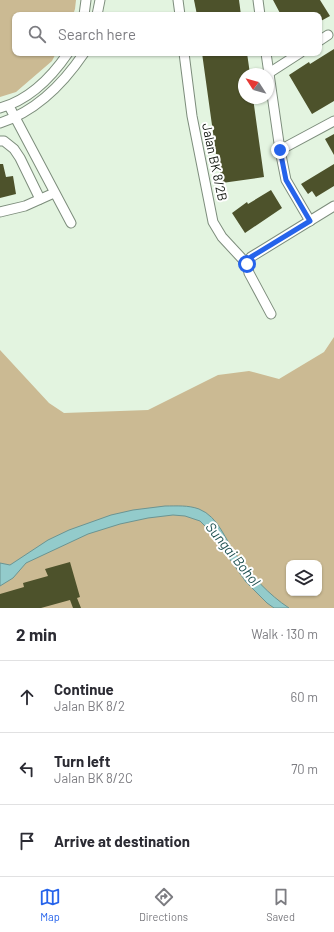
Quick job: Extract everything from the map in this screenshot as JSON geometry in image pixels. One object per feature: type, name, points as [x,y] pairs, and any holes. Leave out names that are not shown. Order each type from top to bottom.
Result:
[{"type":"street","points":[[84,12],[86,0]]},
{"type":"street","points":[[98,12],[100,0]]},
{"type":"street","points":[[178,0],[180,12]]},
{"type":"street","points":[[258,0],[260,12]]},
{"type":"street","points":[[322,39],[328,35]]},
{"type":"street","points":[[66,56],[58,67],[38,88],[23,99],[4,107],[14,118],[71,223]]},
{"type":"street","points":[[0,123],[14,118],[33,108],[55,90],[71,73],[82,56]]},
{"type":"street","name":"Jalan BK 8/2B","points":[[184,56],[192,116],[214,222],[222,237],[247,264]]},
{"type":"street","points":[[266,56],[268,68]]},
{"type":"street","points":[[274,70],[295,56]]},
{"type":"street","points":[[273,104],[286,180],[310,221]]},
{"type":"street","points":[[280,150],[334,121]]},
{"type":"street","points":[[0,141],[4,141],[14,149],[40,199]]},
{"type":"street","points":[[0,212],[25,206],[54,193]]},
{"type":"street","points":[[271,314],[249,273],[247,264],[251,257],[334,206]]},
{"type":"shaded area","points":[[0,0],[76,0],[74,12],[12,12],[12,56],[54,56],[52,61],[16,92],[0,97]]},
{"type":"shaded area","points":[[334,337],[334,608],[0,608],[0,350],[49,403],[64,413],[148,410],[218,375],[249,371],[279,379],[324,352]]},
{"type":"water","name":"Sungai Bohol","points":[[165,506],[191,507],[199,509],[212,517],[237,556],[248,570],[267,591],[289,608],[274,608],[267,603],[246,582],[210,531],[200,521],[185,516],[173,515],[148,518],[120,524],[88,534],[26,563],[13,578],[0,586],[0,563],[10,565],[48,540],[69,530],[111,515],[133,510]]},
{"type":"building","points":[[194,0],[239,0],[241,12],[196,12]]},
{"type":"building","points":[[273,0],[320,0],[330,16],[322,20],[322,12],[279,12]]},
{"type":"building","points":[[334,49],[334,101],[312,114],[289,75],[309,62],[310,64]]},
{"type":"building","points":[[202,56],[247,56],[249,68],[238,68],[238,104],[254,104],[264,177],[222,183]]},
{"type":"building","points":[[334,134],[334,155],[325,139]]},
{"type":"building","points":[[0,164],[3,164],[6,177],[13,176],[16,194],[0,198]]},
{"type":"building","points":[[334,164],[334,186],[316,197],[312,191],[308,194],[301,184]]},
{"type":"building","points":[[271,190],[282,208],[245,233],[232,213],[247,202],[248,204]]},
{"type":"building","points":[[70,562],[80,597],[77,598],[81,608],[73,608],[70,600],[41,608],[0,608],[0,594],[24,587],[23,583],[48,576],[45,569]]},
{"type":"route","points":[[247,264],[251,257],[310,221],[286,180],[280,150]]}]
